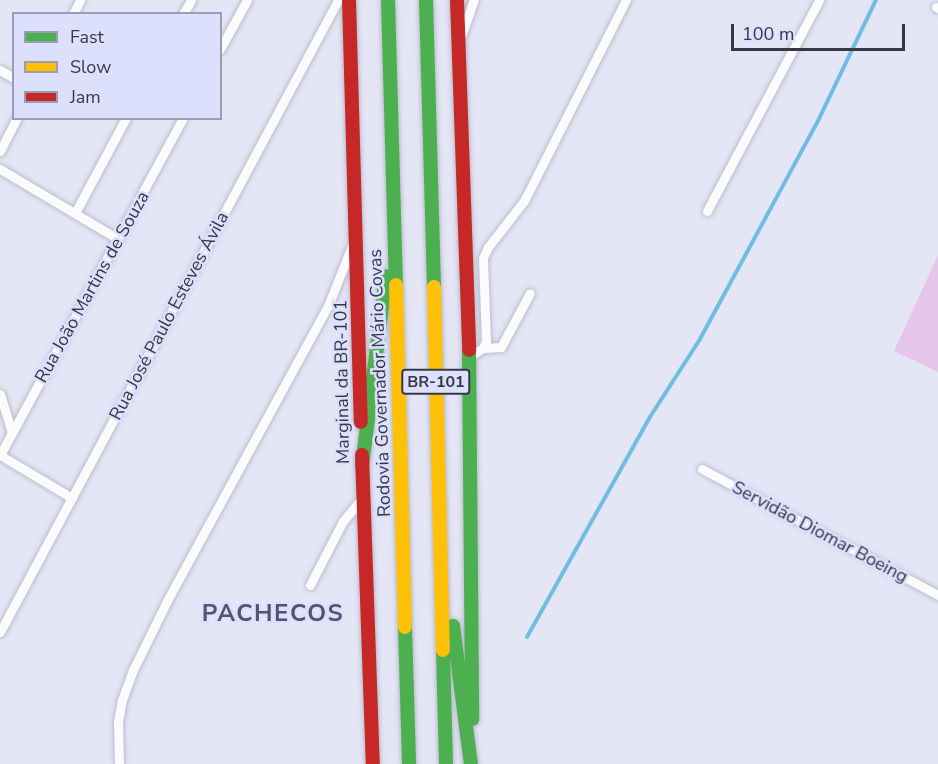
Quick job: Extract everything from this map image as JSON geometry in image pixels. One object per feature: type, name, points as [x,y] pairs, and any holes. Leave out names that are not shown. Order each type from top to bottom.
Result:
[{"type":"main road","name":"Marginal da BR-101","points":[[349,0],[373,764]]},
{"type":"main road","name":"Rodovia Governador Mário Covas","points":[[388,0],[409,764]]},
{"type":"main road","name":"BR-101","points":[[426,0],[446,764]]},
{"type":"main road","points":[[457,0],[469,357],[472,764]]},
{"type":"main road","points":[[362,466],[393,219]]},
{"type":"main road","points":[[440,523],[472,764]]},
{"type":"street","points":[[222,44],[247,0]]},
{"type":"street","name":"Rua José Paulo Esteves Ávila","points":[[0,632],[338,0]]},
{"type":"street","points":[[458,48],[474,0]]},
{"type":"street","points":[[483,348],[486,341],[483,258],[488,247],[524,201],[626,0]]},
{"type":"street","points":[[707,211],[819,0]]},
{"type":"street","points":[[0,151],[16,120]]},
{"type":"street","points":[[75,213],[125,120]]},
{"type":"street","name":"Rua João Martins de Souza","points":[[0,455],[182,120]]},
{"type":"street","points":[[0,169],[118,239]]},
{"type":"street","points":[[119,764],[118,722],[133,670],[168,599],[328,306],[357,232]]},
{"type":"street","points":[[469,357],[483,348],[501,347],[530,293]]},
{"type":"street","points":[[0,394],[12,433]]},
{"type":"street","points":[[0,455],[72,498]]},
{"type":"street","name":"Servidão Diomar Boeing","points":[[702,470],[938,596]]},
{"type":"street","points":[[310,585],[343,521],[363,497]]},
{"type":"shaded area","points":[[938,255],[938,372],[894,351]]},
{"type":"waterway","points":[[527,637],[650,417],[700,339],[817,123],[876,0]]},
{"type":"traffic: fast","points":[[388,0],[396,285]]},
{"type":"traffic: fast","points":[[426,0],[434,287]]},
{"type":"traffic: fast","points":[[362,466],[386,277]]},
{"type":"traffic: fast","points":[[469,350],[472,719]]},
{"type":"traffic: fast","points":[[453,626],[471,764]]},
{"type":"traffic: fast","points":[[405,627],[409,764]]},
{"type":"traffic: fast","points":[[443,650],[446,764]]},
{"type":"traffic: slow","points":[[396,285],[405,627]]},
{"type":"traffic: slow","points":[[434,287],[443,650]]},
{"type":"traffic: jam","points":[[349,0],[361,422]]},
{"type":"traffic: jam","points":[[457,0],[469,350]]},
{"type":"traffic: jam","points":[[362,455],[373,764]]},
{"type":"district","name":"PACHECOS","points":[[273,614]]}]
